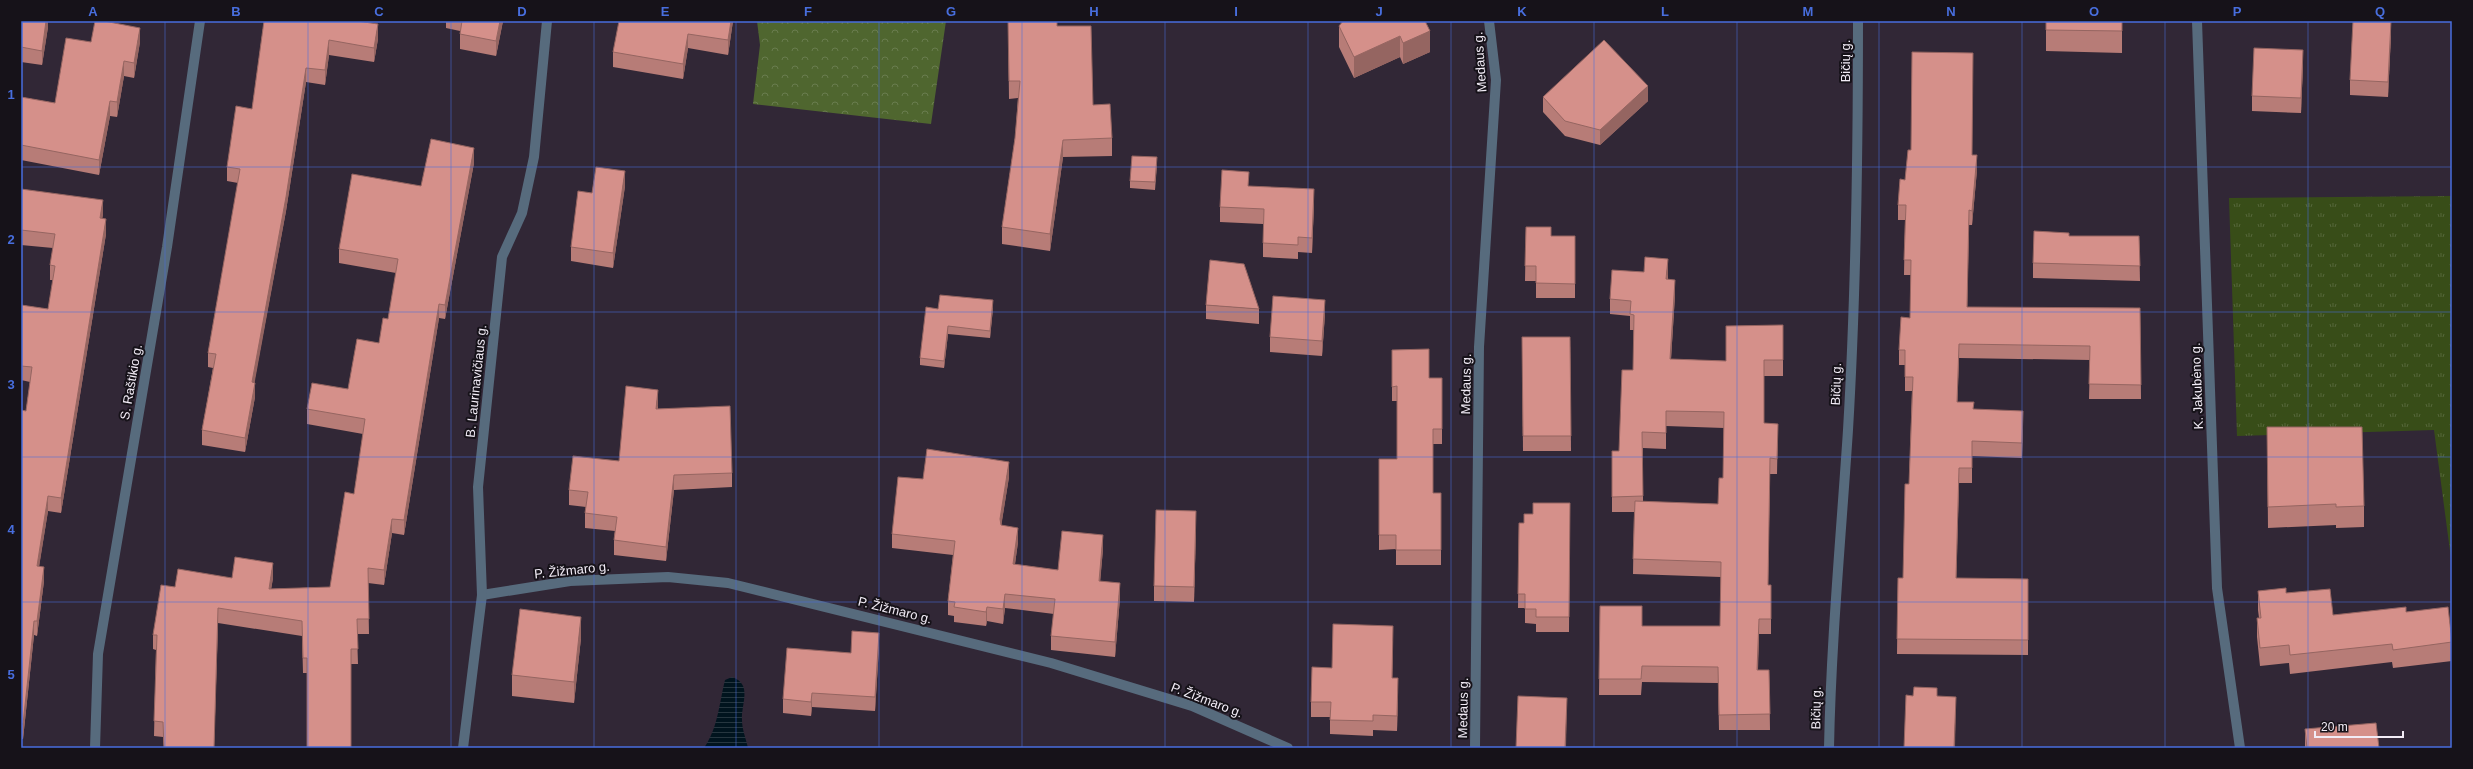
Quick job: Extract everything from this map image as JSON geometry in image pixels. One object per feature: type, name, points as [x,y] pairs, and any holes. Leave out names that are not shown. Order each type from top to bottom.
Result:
[{"type":"street","name":"S. Raštikio g.","points":[[95,748],[98,654],[167,247],[200,21]]},
{"type":"street","name":"B. Laurinavičiaus g.","points":[[463,748],[482,595],[478,487],[502,258],[522,214],[534,157],[547,21]]},
{"type":"street","name":"Medaus g.","points":[[1475,748],[1479,347],[1496,80],[1489,21]]},
{"type":"street","name":"Bičių g.","points":[[1829,748],[1830,666],[1848,429],[1855,222],[1858,21]]},
{"type":"street","name":"K. Jakubėno g.","points":[[2197,21],[2217,588],[2240,748]]},
{"type":"street","name":"P. Žižmaro g.","points":[[482,595],[570,581],[668,577],[728,583],[1051,663],[1192,706],[1288,748]]},
{"type":"green space","points":[[757,21],[946,21],[931,124],[753,104],[760,45]]},
{"type":"green space","points":[[2452,196],[2452,566],[2434,430],[2237,436],[2229,198]]},
{"type":"water","points":[[732,677],[742,684],[744,689],[742,723],[748,748],[704,748],[709,740],[718,716],[725,680]]},
{"type":"building","points":[[21,21],[46,21],[42,51],[21,47]]},
{"type":"building","points":[[95,21],[104,21],[140,28],[134,63],[124,61],[117,102],[110,101],[99,160],[21,145],[21,97],[55,103],[66,38],[91,42]]},
{"type":"building","points":[[264,21],[357,21],[378,24],[374,48],[329,40],[325,70],[306,68],[286,197],[252,382],[255,383],[245,438],[202,430],[216,354],[208,353],[240,169],[227,167],[236,106],[252,109]]},
{"type":"building","points":[[462,21],[500,21],[496,41],[460,34]]},
{"type":"building","points":[[619,21],[731,21],[728,40],[688,34],[683,64],[613,52]]},
{"type":"building","points":[[1008,21],[1057,21],[1057,26],[1091,26],[1093,105],[1110,104],[1112,138],[1063,140],[1050,234],[1002,227],[1015,138],[1020,81],[1009,81]]},
{"type":"building","points":[[1343,21],[1425,21],[1430,31],[1403,43],[1400,36],[1354,57],[1339,26]]},
{"type":"building","points":[[2046,21],[2122,21],[2122,31],[2046,30]]},
{"type":"building","points":[[2353,21],[2391,21],[2388,82],[2350,80]]},
{"type":"building","points":[[1604,40],[1648,86],[1600,130],[1565,121],[1543,97]]},
{"type":"building","points":[[2254,48],[2303,50],[2301,98],[2252,96]]},
{"type":"building","points":[[1912,52],[1973,53],[1972,155],[1977,155],[1972,211],[1969,210],[1967,307],[2140,308],[2141,385],[2089,384],[2090,346],[1959,344],[1957,402],[1974,402],[1973,409],[2023,411],[2022,443],[1972,441],[1972,468],[1959,468],[1956,578],[2028,579],[2028,640],[1897,639],[1898,578],[1903,578],[1905,484],[1909,484],[1913,377],[1905,377],[1905,350],[1899,350],[1901,317],[1910,318],[1911,260],[1904,260],[1906,205],[1898,205],[1900,179],[1905,180],[1908,150],[1911,150]]},
{"type":"building","points":[[431,139],[474,148],[445,305],[439,304],[404,520],[392,519],[384,570],[368,568],[369,619],[357,619],[358,649],[351,649],[351,748],[307,748],[307,658],[303,658],[302,621],[218,608],[214,748],[164,748],[163,722],[154,721],[157,635],[153,635],[161,585],[175,587],[178,569],[232,578],[235,557],[273,563],[269,589],[330,587],[345,492],[354,494],[365,419],[307,409],[312,383],[348,389],[357,339],[379,343],[383,318],[388,319],[398,259],[339,249],[352,174],[421,186]]},
{"type":"building","points":[[1132,156],[1157,157],[1155,182],[1130,181]]},
{"type":"building","points":[[596,167],[625,171],[613,253],[571,247],[578,191],[592,193]]},
{"type":"building","points":[[1222,170],[1249,172],[1248,186],[1314,189],[1312,238],[1298,237],[1298,245],[1263,243],[1264,209],[1220,207]]},
{"type":"building","points":[[21,189],[103,200],[100,218],[106,219],[61,498],[48,496],[37,566],[44,567],[37,621],[34,621],[23,724],[21,724],[21,410],[26,411],[32,367],[21,366],[21,305],[48,309],[55,266],[50,265],[55,234],[21,230]]},
{"type":"building","points":[[1526,227],[1551,227],[1551,236],[1575,236],[1575,284],[1536,283],[1536,266],[1525,266]]},
{"type":"building","points":[[2034,231],[2069,233],[2069,236],[2139,236],[2140,266],[2033,263]]},
{"type":"building","points":[[1645,257],[1668,259],[1666,279],[1675,280],[1670,359],[1726,361],[1726,326],[1783,325],[1783,360],[1764,360],[1764,423],[1778,424],[1777,459],[1770,458],[1768,585],[1771,585],[1771,619],[1759,619],[1757,670],[1769,670],[1770,714],[1719,715],[1718,667],[1642,666],[1641,679],[1599,679],[1600,606],[1642,606],[1642,626],[1720,626],[1721,562],[1633,559],[1635,501],[1718,504],[1719,478],[1723,478],[1724,412],[1666,411],[1666,433],[1642,432],[1643,496],[1612,497],[1612,451],[1619,451],[1622,370],[1633,370],[1634,315],[1630,314],[1631,301],[1610,299],[1612,270],[1644,272]]},
{"type":"building","points":[[1210,260],[1244,264],[1259,309],[1206,305]]},
{"type":"building","points":[[940,295],[993,300],[990,331],[948,326],[944,361],[920,358],[926,307],[938,309]]},
{"type":"building","points":[[1273,296],[1325,300],[1322,341],[1270,337]]},
{"type":"building","points":[[1522,337],[1570,337],[1571,436],[1523,436]]},
{"type":"building","points":[[1429,349],[1429,378],[1442,378],[1442,429],[1433,429],[1433,493],[1441,493],[1441,550],[1396,550],[1396,535],[1379,535],[1379,459],[1397,459],[1397,386],[1392,387],[1392,350]]},
{"type":"building","points":[[626,386],[658,390],[656,409],[730,406],[732,473],[674,475],[666,547],[614,540],[617,517],[585,513],[588,492],[569,490],[573,456],[619,461]]},
{"type":"building","points":[[2267,427],[2362,427],[2364,506],[2336,507],[2336,504],[2268,507]]},
{"type":"building","points":[[927,449],[1009,462],[1000,519],[1001,525],[1018,528],[1013,564],[1058,570],[1062,531],[1103,535],[1099,581],[1120,583],[1115,642],[1051,636],[1055,599],[1005,594],[1003,609],[987,607],[986,612],[954,607],[955,602],[948,601],[955,541],[892,534],[898,477],[923,479]]},
{"type":"building","points":[[1533,503],[1570,503],[1569,617],[1536,617],[1536,609],[1525,609],[1525,594],[1518,594],[1519,523],[1524,523],[1524,514],[1533,514]]},
{"type":"building","points":[[1156,510],[1196,511],[1194,587],[1154,586]]},
{"type":"building","points":[[2286,588],[2286,593],[2330,589],[2333,615],[2406,607],[2406,612],[2448,607],[2452,642],[2393,650],[2392,644],[2290,655],[2289,645],[2260,648],[2257,618],[2261,618],[2258,591]]},
{"type":"building","points":[[520,609],[581,617],[574,682],[512,675]]},
{"type":"building","points":[[1333,624],[1393,626],[1392,678],[1398,678],[1397,716],[1373,715],[1373,721],[1330,720],[1331,702],[1311,702],[1312,667],[1332,668]]},
{"type":"building","points":[[852,631],[879,633],[875,697],[812,693],[811,702],[783,699],[787,648],[851,653]]},
{"type":"building","points":[[1914,687],[1937,688],[1937,696],[1956,697],[1954,748],[1904,748],[1906,695],[1913,696]]},
{"type":"building","points":[[1518,696],[1567,698],[1565,748],[1516,748]]},
{"type":"building","points":[[2376,723],[2379,748],[2307,748],[2305,729]]}]
